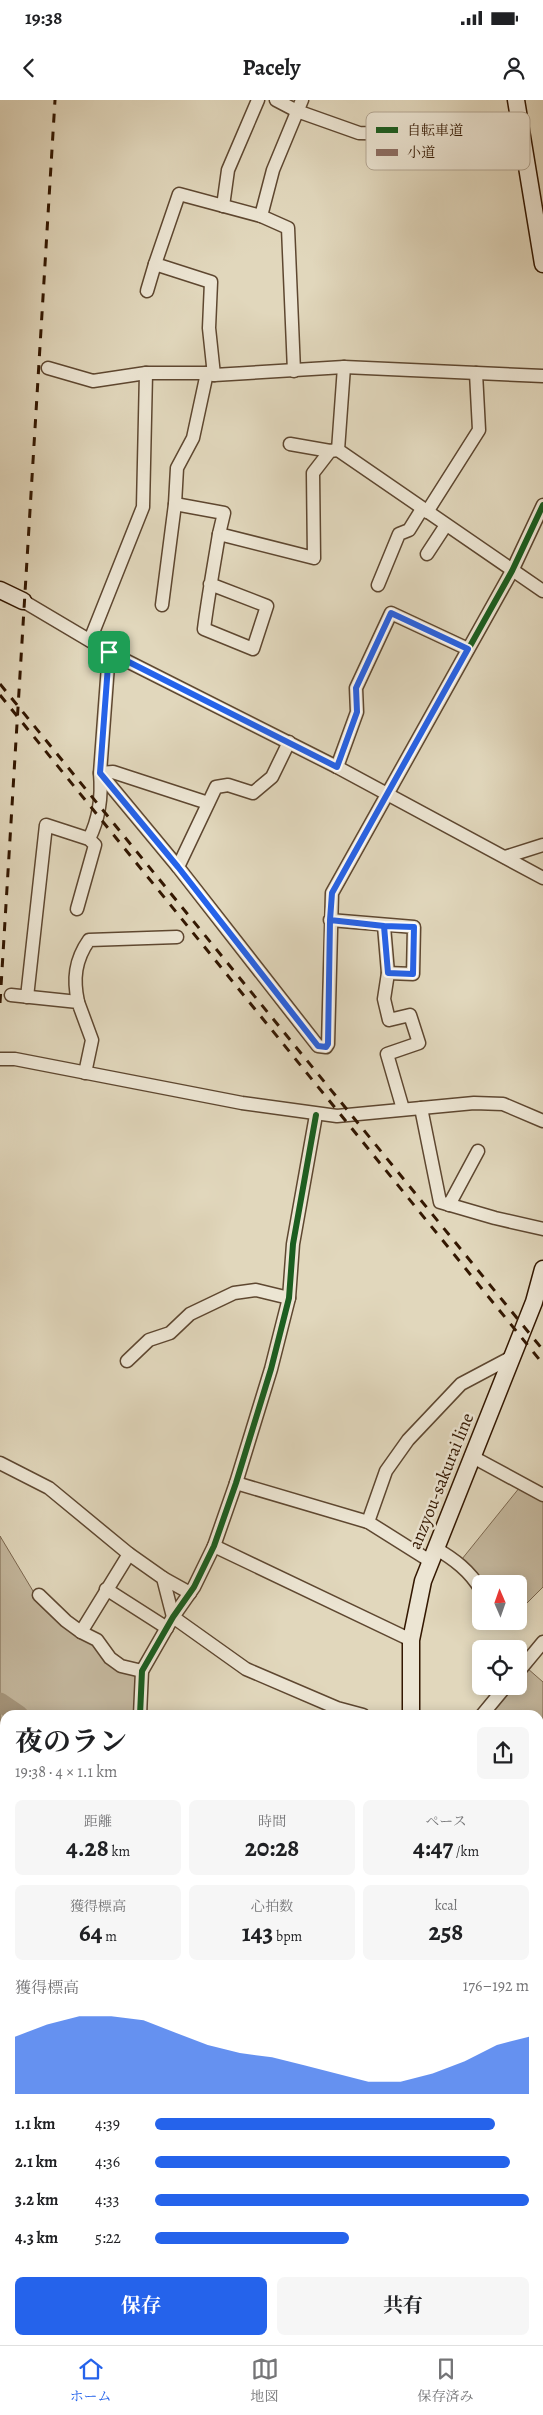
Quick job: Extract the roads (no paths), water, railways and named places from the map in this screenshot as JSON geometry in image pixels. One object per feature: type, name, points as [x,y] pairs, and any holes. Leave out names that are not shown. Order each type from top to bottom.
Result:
[{"type":"main road","points":[[528,170],[543,264]]},
{"type":"main road","points":[[0,590],[24,601]]},
{"type":"main road","name":"anzyou-sakurai line","points":[[411,1710],[411,1640],[416,1608],[433,1554],[534,1302],[543,1270]]},
{"type":"street","points":[[223,206],[228,170],[258,100]]},
{"type":"street","points":[[276,100],[300,106],[359,133],[366,133]]},
{"type":"street","points":[[261,216],[273,170],[300,106]]},
{"type":"street","points":[[147,292],[179,194],[261,216],[288,228],[294,372]]},
{"type":"street","points":[[155,264],[211,282],[210,374],[193,438],[177,468],[175,504],[162,605]]},
{"type":"street","points":[[219,534],[314,558],[313,473],[334,450],[344,367]]},
{"type":"street","points":[[48,368],[93,381],[146,373],[294,372],[344,367],[543,376]]},
{"type":"street","points":[[90,640],[143,507],[146,373]]},
{"type":"street","points":[[378,585],[399,534],[410,530],[479,430],[476,373]]},
{"type":"street","points":[[290,444],[334,450],[543,591]]},
{"type":"street","points":[[175,504],[224,513],[210,584],[204,628],[253,650],[267,606],[210,584]]},
{"type":"street","points":[[100,773],[178,867],[318,1046],[322,1048],[328,1044],[332,893],[512,571],[543,505]]},
{"type":"street","points":[[427,554],[446,525]]},
{"type":"street","points":[[24,601],[109,652],[289,742],[543,878]]},
{"type":"street","points":[[337,767],[357,712],[356,688],[391,613],[468,649]]},
{"type":"street","points":[[89,839],[96,826],[101,787],[100,773],[109,652]]},
{"type":"street","points":[[178,867],[216,787],[228,785],[253,793],[272,777],[289,742]]},
{"type":"street","points":[[100,773],[113,772],[208,803]]},
{"type":"street","points":[[27,997],[46,826],[89,839],[94,845],[77,909]]},
{"type":"street","points":[[505,857],[543,845]]},
{"type":"street","points":[[330,920],[414,927],[413,974],[388,973]]},
{"type":"street","points":[[384,926],[388,973],[384,999],[390,1020],[410,1015],[419,1043],[388,1054],[403,1109]]},
{"type":"street","points":[[85,1073],[92,1040],[74,986],[79,954],[89,940],[177,938]]},
{"type":"street","points":[[11,995],[78,1002]]},
{"type":"street","points":[[0,1059],[16,1059],[242,1103],[316,1115],[337,1116],[474,1103],[503,1104],[543,1121]]},
{"type":"street","points":[[421,1108],[440,1202],[543,1229]]},
{"type":"street","points":[[140,1710],[142,1671],[190,1593],[214,1546],[236,1483],[271,1369],[288,1298],[293,1244],[316,1115]]},
{"type":"street","points":[[449,1205],[478,1151]]},
{"type":"street","points":[[127,1361],[149,1340],[170,1333],[190,1314],[234,1293],[256,1290],[288,1298]]},
{"type":"street","points":[[368,1522],[386,1471],[408,1440],[461,1384],[512,1358]]},
{"type":"street","points":[[471,1456],[543,1495]]},
{"type":"street","points":[[0,1463],[49,1488],[130,1554],[163,1578],[190,1593]]},
{"type":"street","points":[[236,1483],[368,1522],[433,1554],[455,1560],[472,1576]]},
{"type":"street","points":[[214,1546],[411,1640]]},
{"type":"street","points":[[81,1632],[106,1589],[130,1554]]},
{"type":"street","points":[[163,1578],[170,1623]]},
{"type":"street","points":[[106,1589],[170,1623],[246,1669],[344,1710]]},
{"type":"street","points":[[40,1595],[66,1621],[81,1632],[97,1640],[110,1658],[121,1666],[142,1671]]},
{"type":"street","points":[[527,1661],[543,1642]]},
{"type":"street","points":[[486,1710],[499,1695]]},
{"type":"waterway","points":[[0,1702],[12,1710]]},
{"type":"railway","points":[[0,1003],[55,100]]},
{"type":"railway","points":[[0,684],[543,1350]]},
{"type":"railway","points":[[0,695],[543,1364]]}]
